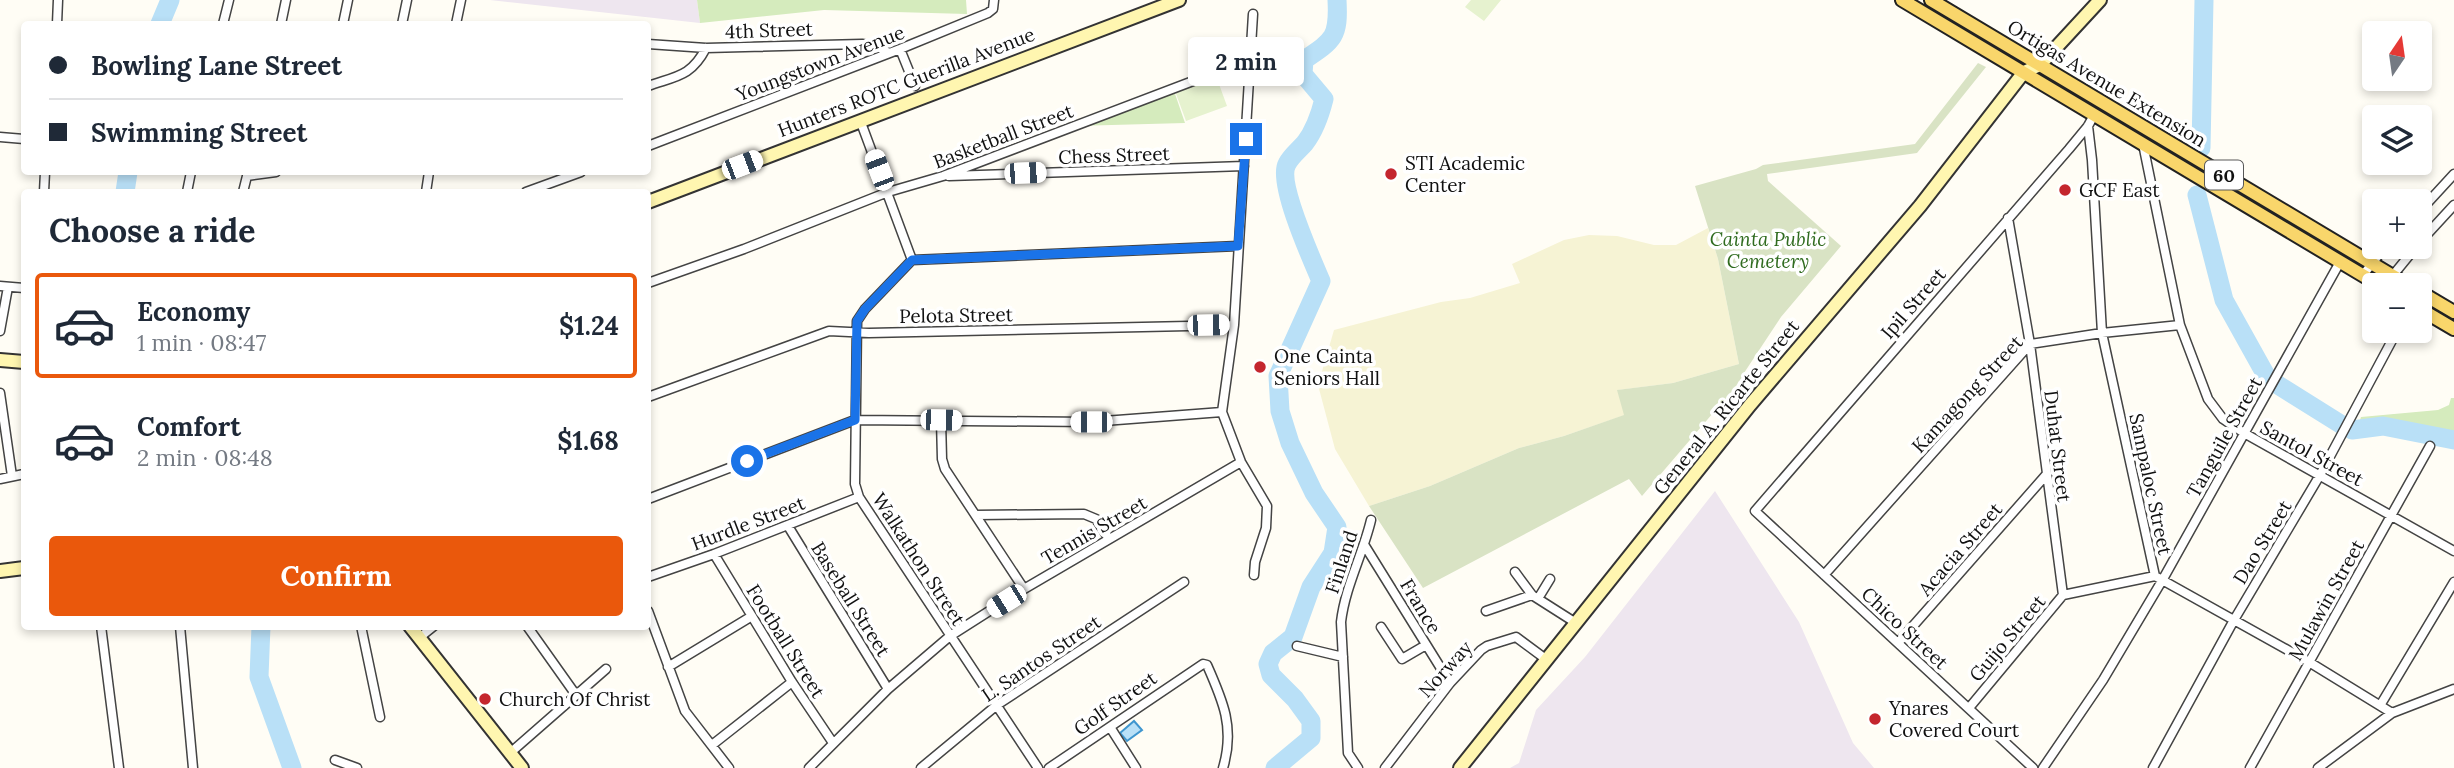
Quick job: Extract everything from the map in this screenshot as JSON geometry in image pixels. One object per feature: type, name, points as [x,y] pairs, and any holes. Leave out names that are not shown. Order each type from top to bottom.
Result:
[{"type":"main road","name":"Ortigas Avenue Extension","points":[[1902,0],[2024,72],[2091,120],[2143,144],[2362,274]]},
{"type":"main road","name":"Ortigas Avenue Extension","points":[[1931,0],[2372,263],[2381,273]]},
{"type":"main road","points":[[2432,299],[2454,312]]},
{"type":"main road","points":[[2432,316],[2454,329]]},
{"type":"street","points":[[57,21],[58,0]]},
{"type":"street","points":[[224,21],[229,0]]},
{"type":"street","points":[[282,21],[286,0]]},
{"type":"street","points":[[344,21],[348,0]]},
{"type":"street","points":[[403,21],[407,0]]},
{"type":"street","points":[[457,21],[461,0]]},
{"type":"street","name":"Youngstown Avenue","points":[[651,145],[900,50],[988,13],[993,9],[994,0]]},
{"type":"street","name":"Hunters ROTC Guerilla Avenue","points":[[651,201],[1179,0]]},
{"type":"street","points":[[2024,72],[2040,65],[2101,0]]},
{"type":"street","points":[[1253,14],[1234,325],[1222,412],[1241,463],[1267,506],[1266,528],[1255,562],[1254,575]]},
{"type":"street","name":"4th Street","points":[[651,44],[706,48],[862,44],[876,46],[889,53]]},
{"type":"street","points":[[862,44],[868,61]]},
{"type":"street","points":[[693,47],[698,64]]},
{"type":"street","points":[[651,85],[691,70],[698,64],[706,48]]},
{"type":"street","points":[[900,50],[915,86]]},
{"type":"street","name":"Basketball Street","points":[[651,282],[744,249],[888,192],[943,176],[1251,59]]},
{"type":"street","name":"General A. Ricarte Street","points":[[1460,768],[1750,405],[1920,206],[2024,72]]},
{"type":"street","points":[[860,120],[912,260],[1238,246]]},
{"type":"street","name":"Ipil Street","points":[[1755,511],[2091,120]]},
{"type":"street","name":"Sampaloc Street","points":[[2091,120],[2102,333],[2159,578],[2309,662],[2392,713]]},
{"type":"street","points":[[0,137],[21,139]]},
{"type":"street","name":"Santol Street","points":[[2143,144],[2180,325],[2208,398],[2223,419],[2283,457],[2454,551]]},
{"type":"street","name":"Chess Street","points":[[943,176],[1244,166]]},
{"type":"street","points":[[2432,198],[2454,174]]},
{"type":"street","points":[[534,189],[573,175]]},
{"type":"street","points":[[2432,229],[2454,205]]},
{"type":"street","name":"Duhat Street","points":[[2008,218],[2030,344],[2063,595]]},
{"type":"street","points":[[2364,273],[2375,259]]},
{"type":"street","points":[[2394,273],[2406,259]]},
{"type":"street","name":"Walkathon Street","points":[[912,260],[857,321],[855,484],[859,497],[1038,768]]},
{"type":"street","name":"Tanguile Street","points":[[2043,768],[2103,680],[2340,262]]},
{"type":"street","points":[[0,331],[4,287]]},
{"type":"street","name":"Pelota Street","points":[[651,396],[830,331],[1234,325]]},
{"type":"street","name":"Kamagong Street","points":[[1824,575],[2030,344],[2180,325]]},
{"type":"street","name":"Dao Street","points":[[2153,768],[2234,620],[2320,475],[2391,343]]},
{"type":"street","points":[[0,360],[21,362]]},
{"type":"street","points":[[0,393],[12,476]]},
{"type":"street","points":[[651,498],[855,420],[1091,422],[1222,412]]},
{"type":"street","points":[[941,420],[942,459],[945,469],[1024,589]]},
{"type":"street","name":"Mulawin Street","points":[[2250,768],[2430,446]]},
{"type":"street","name":"Tennis Street","points":[[809,768],[888,689],[950,636],[1024,589],[1241,463]]},
{"type":"street","points":[[0,479],[21,474]]},
{"type":"street","name":"Acacia Street","points":[[1898,643],[2046,475]]},
{"type":"street","name":"Hurdle Street","points":[[651,576],[859,497]]},
{"type":"street","name":"Chico Street","points":[[1755,511],[2034,768]]},
{"type":"street","points":[[976,515],[1084,513],[1096,519],[1109,539]]},
{"type":"street","name":"Finland","points":[[1343,657],[1343,607],[1365,547],[1371,520]]},
{"type":"street","name":"Baseball Street","points":[[788,526],[888,689]]},
{"type":"street","name":"France","points":[[1365,547],[1450,683]]},
{"type":"street","name":"Football Street","points":[[714,554],[792,682],[833,743]]},
{"type":"street","points":[[0,571],[21,568]]},
{"type":"street","points":[[1515,572],[1536,596],[1576,623]]},
{"type":"street","name":"Guijo Street","points":[[1969,709],[2063,595],[2159,578]]},
{"type":"street","points":[[1486,611],[1536,596],[1550,579]]},
{"type":"street","name":"L. Santos Street","points":[[921,768],[997,705],[1184,582]]},
{"type":"street","points":[[2381,704],[2454,582]]},
{"type":"street","points":[[667,667],[752,616]]},
{"type":"street","points":[[651,620],[685,711],[729,768]]},
{"type":"street","points":[[1381,627],[1402,659],[1426,645]]},
{"type":"street","points":[[102,630],[119,768]]},
{"type":"street","points":[[180,630],[193,768]]},
{"type":"street","points":[[362,630],[380,717]]},
{"type":"street","points":[[413,630],[522,768]]},
{"type":"street","points":[[419,638],[428,630]]},
{"type":"street","points":[[530,630],[576,695]]},
{"type":"street","name":"Norway","points":[[1385,768],[1450,683],[1487,646],[1516,636],[1547,660]]},
{"type":"street","points":[[1297,646],[1343,657],[1348,753],[1357,768]]},
{"type":"street","name":"Golf Street","points":[[1049,768],[1199,664],[1207,665],[1224,703],[1229,736],[1223,768]]},
{"type":"street","points":[[510,753],[606,668]]},
{"type":"street","points":[[712,745],[792,682]]},
{"type":"street","points":[[2318,768],[2392,713],[2454,689]]},
{"type":"street","points":[[1110,727],[1136,768]]},
{"type":"street","points":[[335,760],[357,768]]},
{"type":"shaded area","points":[[490,0],[697,0],[700,23]]},
{"type":"shaded area","points":[[1708,228],[1718,259],[1739,364],[1673,383],[1618,390],[1625,415],[1519,448],[1430,486],[1369,506],[1335,449],[1318,385],[1334,330],[1441,302],[1470,298],[1520,283],[1512,264],[1564,240],[1589,235],[1617,236],[1654,245],[1676,245]]},
{"type":"shaded area","points":[[1715,491],[1799,622],[1853,743],[1874,768],[1510,768],[1519,763],[1536,710],[1585,657]]},
{"type":"green space","points":[[697,0],[966,0],[967,14],[824,10],[700,23]]},
{"type":"green space","points":[[1471,0],[1501,0],[1484,21],[1465,7]]},
{"type":"green space","name":"Cainta Public Cemetery","points":[[1978,63],[1986,67],[1917,153],[1767,174],[1768,181],[1841,246],[1781,317],[1742,376],[1760,391],[1737,419],[1719,406],[1642,496],[1629,479],[1423,588],[1369,506],[1430,486],[1519,448],[1624,415],[1617,390],[1673,383],[1739,364],[1718,259],[1695,186],[1763,165],[1915,144]]},
{"type":"green space","points":[[1216,76],[1227,106],[1186,121],[1175,91]]},
{"type":"green space","points":[[1174,91],[1185,123],[1075,126]]},
{"type":"green space","points":[[2451,398],[2454,398],[2454,436],[2384,423],[2358,426],[2361,417],[2438,410],[2449,405]]},
{"type":"water","points":[[1134,721],[1142,730],[1127,741],[1120,733]]},
{"type":"waterway","points":[[161,21],[170,0]]},
{"type":"waterway","points":[[1275,768],[1311,738],[1311,721],[1295,699],[1271,675],[1268,664],[1273,653],[1293,637],[1311,587],[1333,553],[1337,527],[1314,493],[1290,443],[1280,411],[1278,376],[1321,281],[1297,221],[1285,173],[1291,158],[1309,138],[1321,111],[1324,99],[1303,74],[1304,60],[1332,36],[1337,22],[1337,0]]},
{"type":"waterway","points":[[2201,148],[2204,0]]},
{"type":"waterway","points":[[125,189],[128,175]]},
{"type":"waterway","points":[[2197,195],[2224,300],[2268,379]]},
{"type":"waterway","points":[[2278,385],[2342,425]]},
{"type":"waterway","points":[[2352,430],[2383,426],[2454,440]]},
{"type":"waterway","points":[[261,630],[259,677],[292,768]]},
{"type":"place","name":"STI Academic Center","points":[[1391,174]]},
{"type":"place","name":"GCF East","points":[[2065,190]]},
{"type":"place","name":"One Cainta Seniors Hall","points":[[1260,367]]},
{"type":"place","name":"Church Of Christ","points":[[485,699]]},
{"type":"place","name":"Ynares Covered Court","points":[[1875,719]]},
{"type":"route","points":[[747,461],[855,420],[857,321],[912,260],[1238,246],[1246,139]]}]
